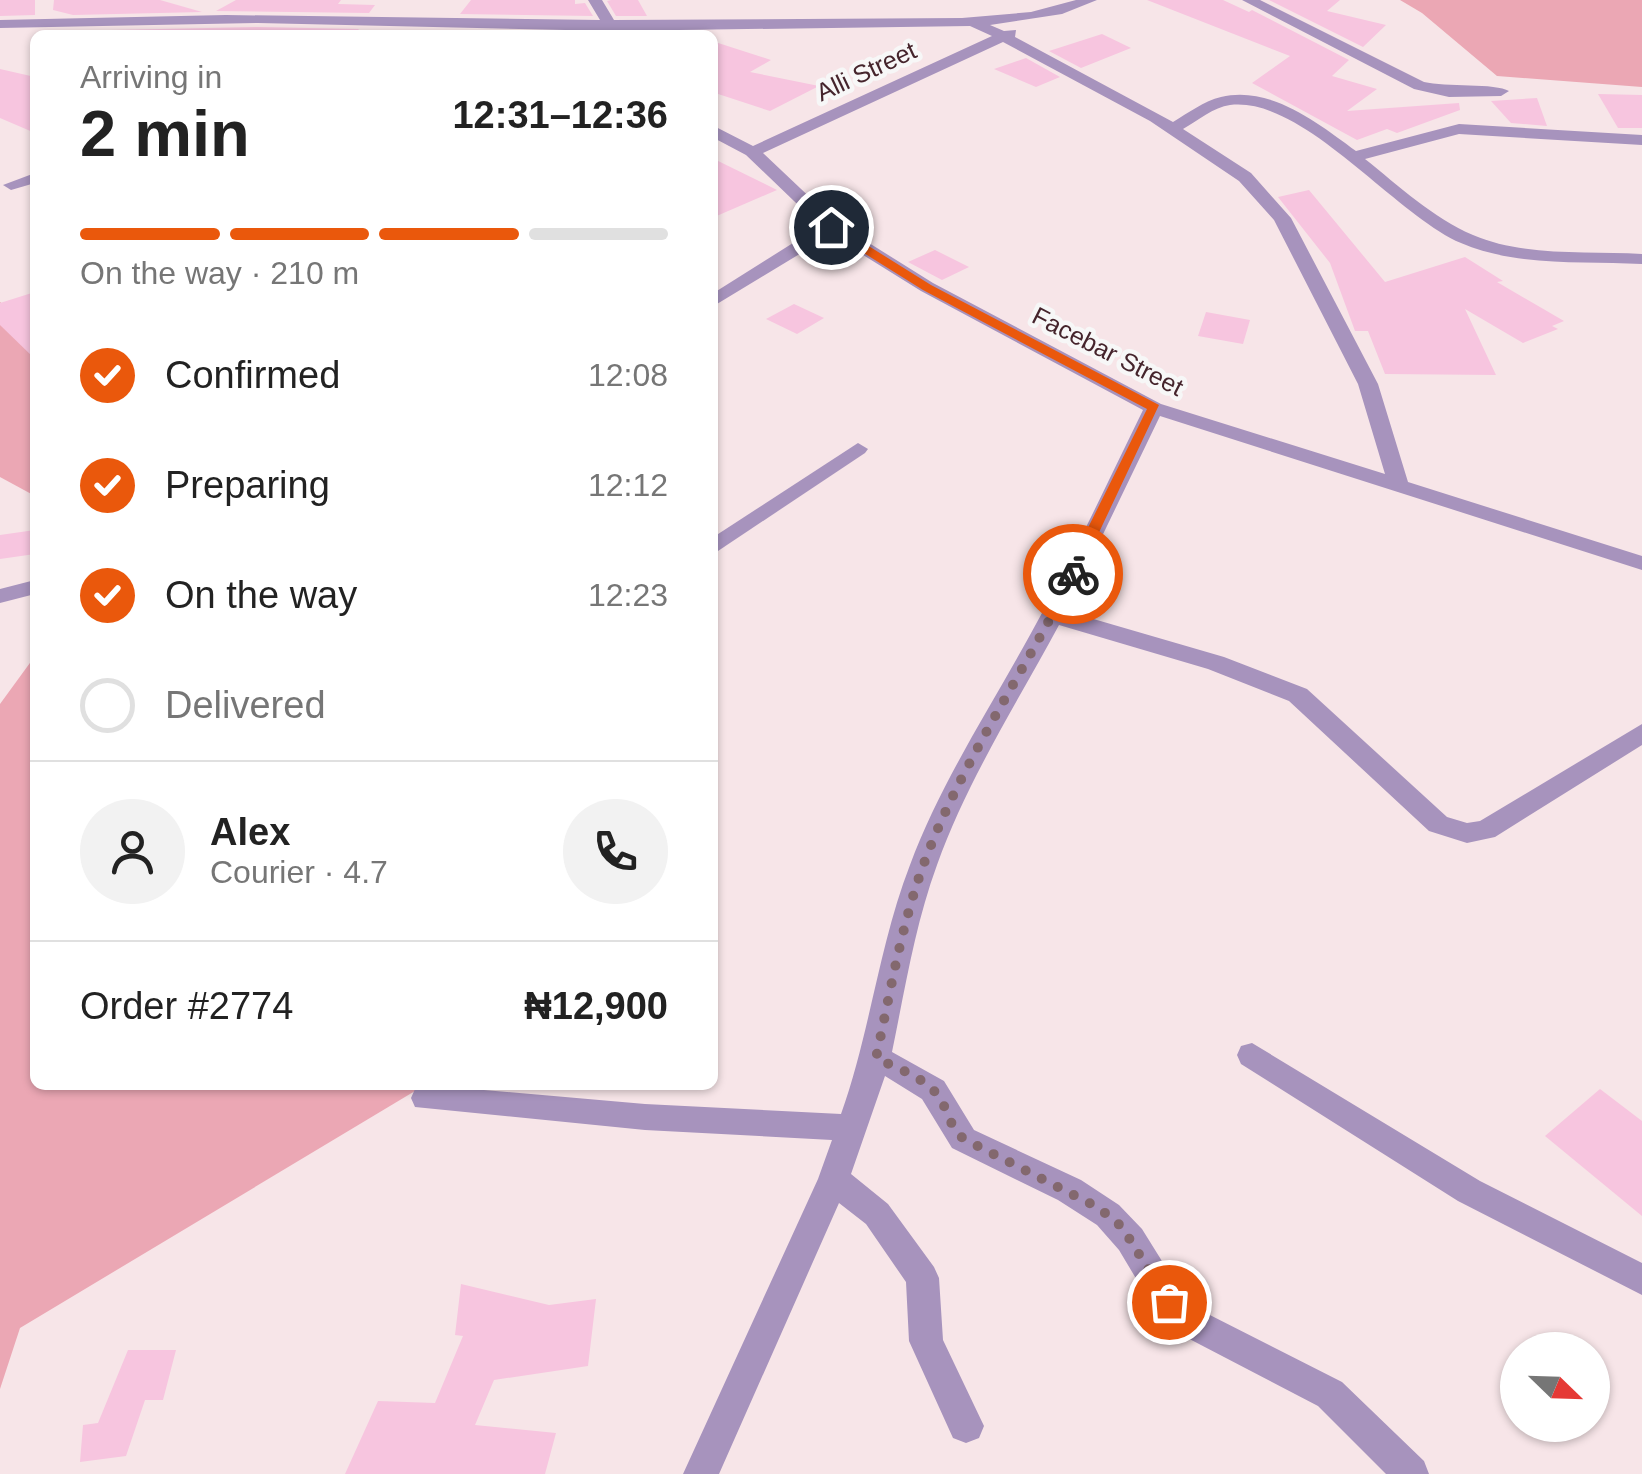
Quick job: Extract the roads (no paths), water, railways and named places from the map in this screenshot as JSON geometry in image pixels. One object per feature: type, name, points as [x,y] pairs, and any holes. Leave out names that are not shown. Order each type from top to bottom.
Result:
[{"type":"street","points":[[595,0],[612,27]]},
{"type":"street","name":"Alli Street","points":[[752,152],[1001,36],[1090,0]]},
{"type":"street","points":[[1250,0],[1419,86],[1450,92],[1501,91]]},
{"type":"street","points":[[261,19],[290,3]]},
{"type":"street","points":[[191,4],[224,19]]},
{"type":"street","points":[[0,24],[261,19],[612,27],[967,19],[1070,9]]},
{"type":"street","points":[[967,19],[1072,71],[1245,176],[1282,218],[1368,384],[1399,486]]},
{"type":"street","points":[[354,22],[365,30]]},
{"type":"street","points":[[0,35],[22,24]]},
{"type":"street","points":[[1172,129],[1225,100],[1274,104],[1352,157],[1411,206],[1466,239],[1504,248],[1642,259]]},
{"type":"street","points":[[1352,157],[1459,128],[1642,140]]},
{"type":"street","name":"Facebar Street","points":[[718,133],[752,152],[831,227],[927,287],[1154,408],[1642,563]]},
{"type":"street","points":[[11,185],[30,179]]},
{"type":"street","points":[[718,298],[831,227]]},
{"type":"street","points":[[701,1474],[834,1179],[876,1058],[904,928],[923,865],[947,810],[1053,615],[1154,408]]},
{"type":"street","points":[[718,544],[858,450]]},
{"type":"street","points":[[718,523],[738,531]]},
{"type":"street","points":[[0,596],[30,588]]},
{"type":"street","points":[[1053,615],[1216,663],[1298,695],[1438,824],[1466,833],[1486,830],[1642,734]]},
{"type":"street","points":[[1252,1055],[1470,1191],[1642,1280]]},
{"type":"street","points":[[876,1058],[929,1085],[941,1100],[956,1134],[1099,1208],[1122,1227],[1169,1302],[1185,1319],[1222,1341],[1272,1360],[1330,1394],[1411,1474]]},
{"type":"street","points":[[426,1098],[644,1118],[851,1128]]},
{"type":"street","points":[[834,1179],[877,1214],[922,1278],[926,1341],[966,1426]]}]
